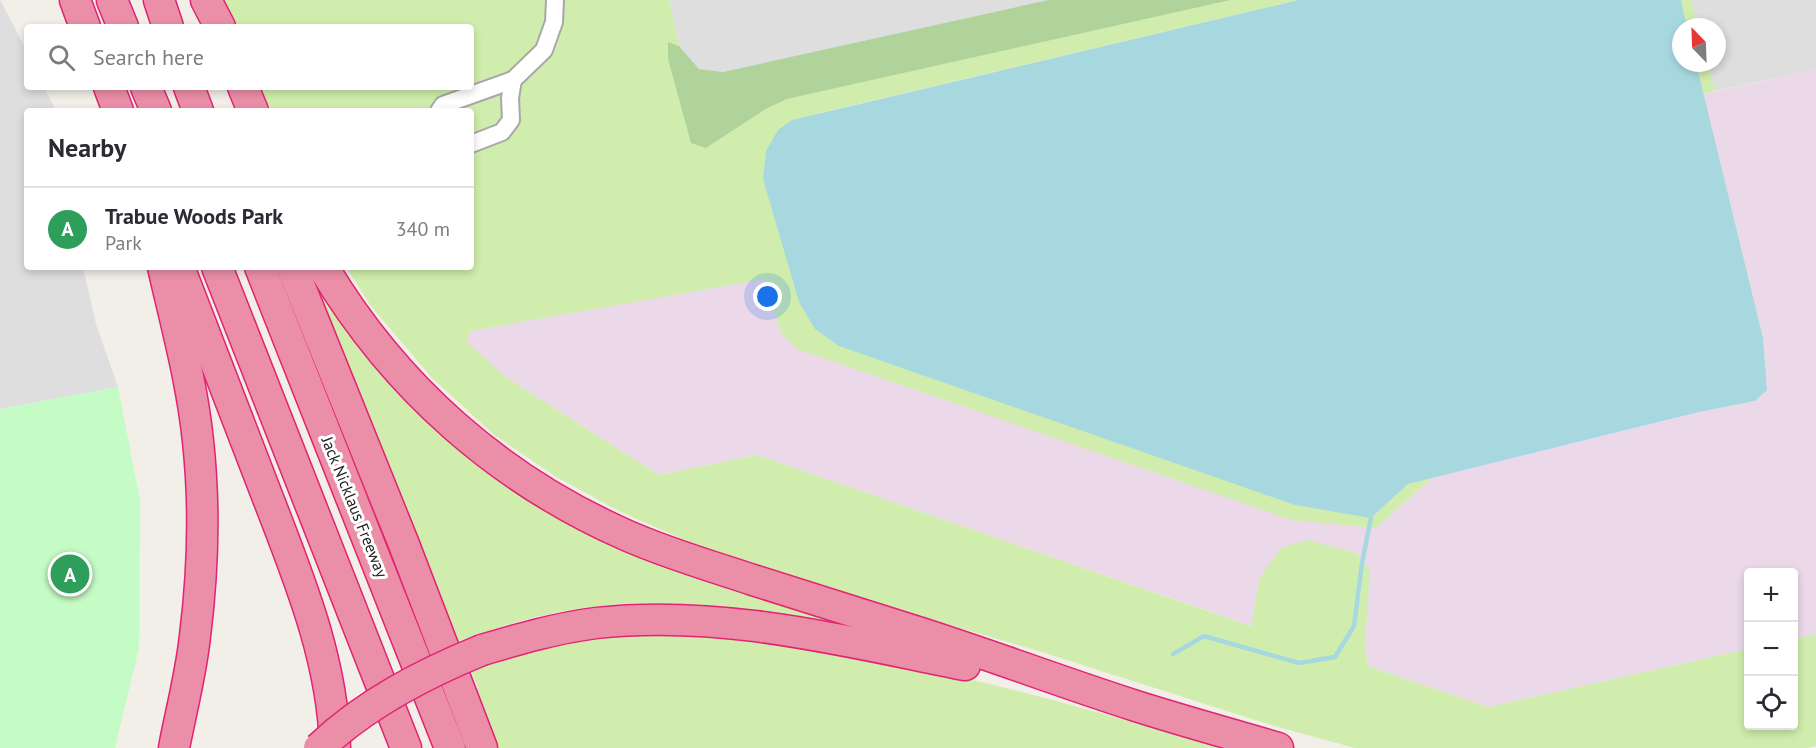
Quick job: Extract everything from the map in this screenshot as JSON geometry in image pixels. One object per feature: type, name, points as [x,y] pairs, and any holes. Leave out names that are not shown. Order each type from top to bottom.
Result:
[{"type":"highway","points":[[75,0],[84,24]]},
{"type":"highway","points":[[112,0],[122,24]]},
{"type":"highway","points":[[159,0],[167,24]]},
{"type":"highway","points":[[196,0],[202,24]]},
{"type":"highway","points":[[206,0],[218,24]]},
{"type":"highway","points":[[110,90],[117,108]]},
{"type":"highway","points":[[147,90],[155,108]]},
{"type":"highway","points":[[190,90],[197,108]]},
{"type":"highway","points":[[225,90],[231,108]]},
{"type":"highway","points":[[244,90],[252,108]]},
{"type":"highway","points":[[164,270],[189,386],[198,441],[201,503],[201,569],[195,638],[174,748]]},
{"type":"highway","points":[[180,270],[300,581],[318,638],[330,690],[335,748]]},
{"type":"highway","points":[[218,270],[406,748]]},
{"type":"highway","name":"Jack Nicklaus Freeway","points":[[261,270],[450,748]]},
{"type":"highway","points":[[293,270],[407,553],[482,748]]},
{"type":"highway","points":[[326,270],[346,304],[370,336],[425,399],[483,451],[565,504],[629,536],[694,561],[962,646],[1134,705],[1278,748]]},
{"type":"highway","points":[[319,748],[400,688],[436,669],[482,651],[537,634],[596,623],[667,620],[729,623],[797,631],[963,664],[1134,705]]},
{"type":"street","points":[[441,108],[443,105],[513,80],[544,50],[554,22],[555,0]]},
{"type":"street","points":[[474,143],[502,132],[510,120],[513,80]]},
{"type":"shaded area","points":[[0,0],[24,45],[24,90],[46,90],[54,108],[24,108],[24,270],[84,270],[96,324],[118,387],[0,409]]},
{"type":"shaded area","points":[[669,0],[1048,0],[723,72],[699,69],[679,46]]},
{"type":"shaded area","points":[[1691,0],[1816,0],[1816,70],[1715,91],[1710,72],[1726,72],[1726,18],[1696,18]]},
{"type":"shaded area","points":[[1816,70],[1816,634],[1798,638],[1798,568],[1744,568],[1744,650],[1488,707],[1368,666],[1365,643],[1260,577],[1252,626],[757,455],[659,475],[504,376],[465,341],[469,331],[765,278],[781,333],[1376,528],[1432,478],[1699,412],[1755,401],[1766,390],[1763,338],[1703,94]]},
{"type":"green space","points":[[223,0],[669,0],[679,46],[668,42],[706,148],[766,109],[787,99],[1231,0],[1298,0],[820,113],[1371,518],[1408,484],[1432,478],[1376,528],[1292,520],[797,349],[781,333],[765,279],[470,331],[466,341],[504,376],[659,475],[757,455],[1251,626],[1260,577],[1281,548],[1307,540],[1356,553],[1370,570],[1365,643],[1368,666],[1488,707],[1744,650],[1744,730],[1798,730],[1798,638],[1816,634],[1816,746],[1808,748],[1355,748],[1271,725],[1045,653],[848,595],[696,545],[619,511],[558,478],[493,434],[431,377],[370,305],[348,270],[474,270],[474,108],[270,108],[262,90],[474,90],[474,24],[234,24]]},
{"type":"green space","points":[[1048,0],[1231,0],[787,99],[766,109],[706,148],[691,143],[668,59],[668,42],[679,46],[699,69],[723,72]]},
{"type":"green space","points":[[1681,0],[1691,0],[1696,18],[1685,18]]},
{"type":"green space","points":[[1698,72],[1710,72],[1715,91],[1703,94]]},
{"type":"green space","points":[[306,270],[320,270],[471,450],[825,618],[822,623],[709,607],[663,603],[616,604],[570,610],[524,620],[457,642]]},
{"type":"green space","points":[[118,387],[140,500],[139,648],[115,748],[0,748],[0,409]]},
{"type":"green space","points":[[658,633],[801,647],[922,669],[1071,705],[1218,748],[494,748],[472,691],[478,688],[470,669],[493,659],[595,637]]},
{"type":"water","points":[[1298,0],[1681,0],[1685,18],[1672,18],[1672,72],[1698,72],[1763,338],[1767,390],[1755,401],[1699,412],[1408,484],[1371,518],[1295,505],[839,346],[815,329],[799,302],[763,179],[766,151],[778,130],[792,120]]},
{"type":"waterway","points":[[1173,654],[1204,636],[1299,663],[1335,657],[1354,626],[1362,563],[1371,518]]},
{"type":"place","name":"Trabue Woods Park","points":[[70,574]]}]
